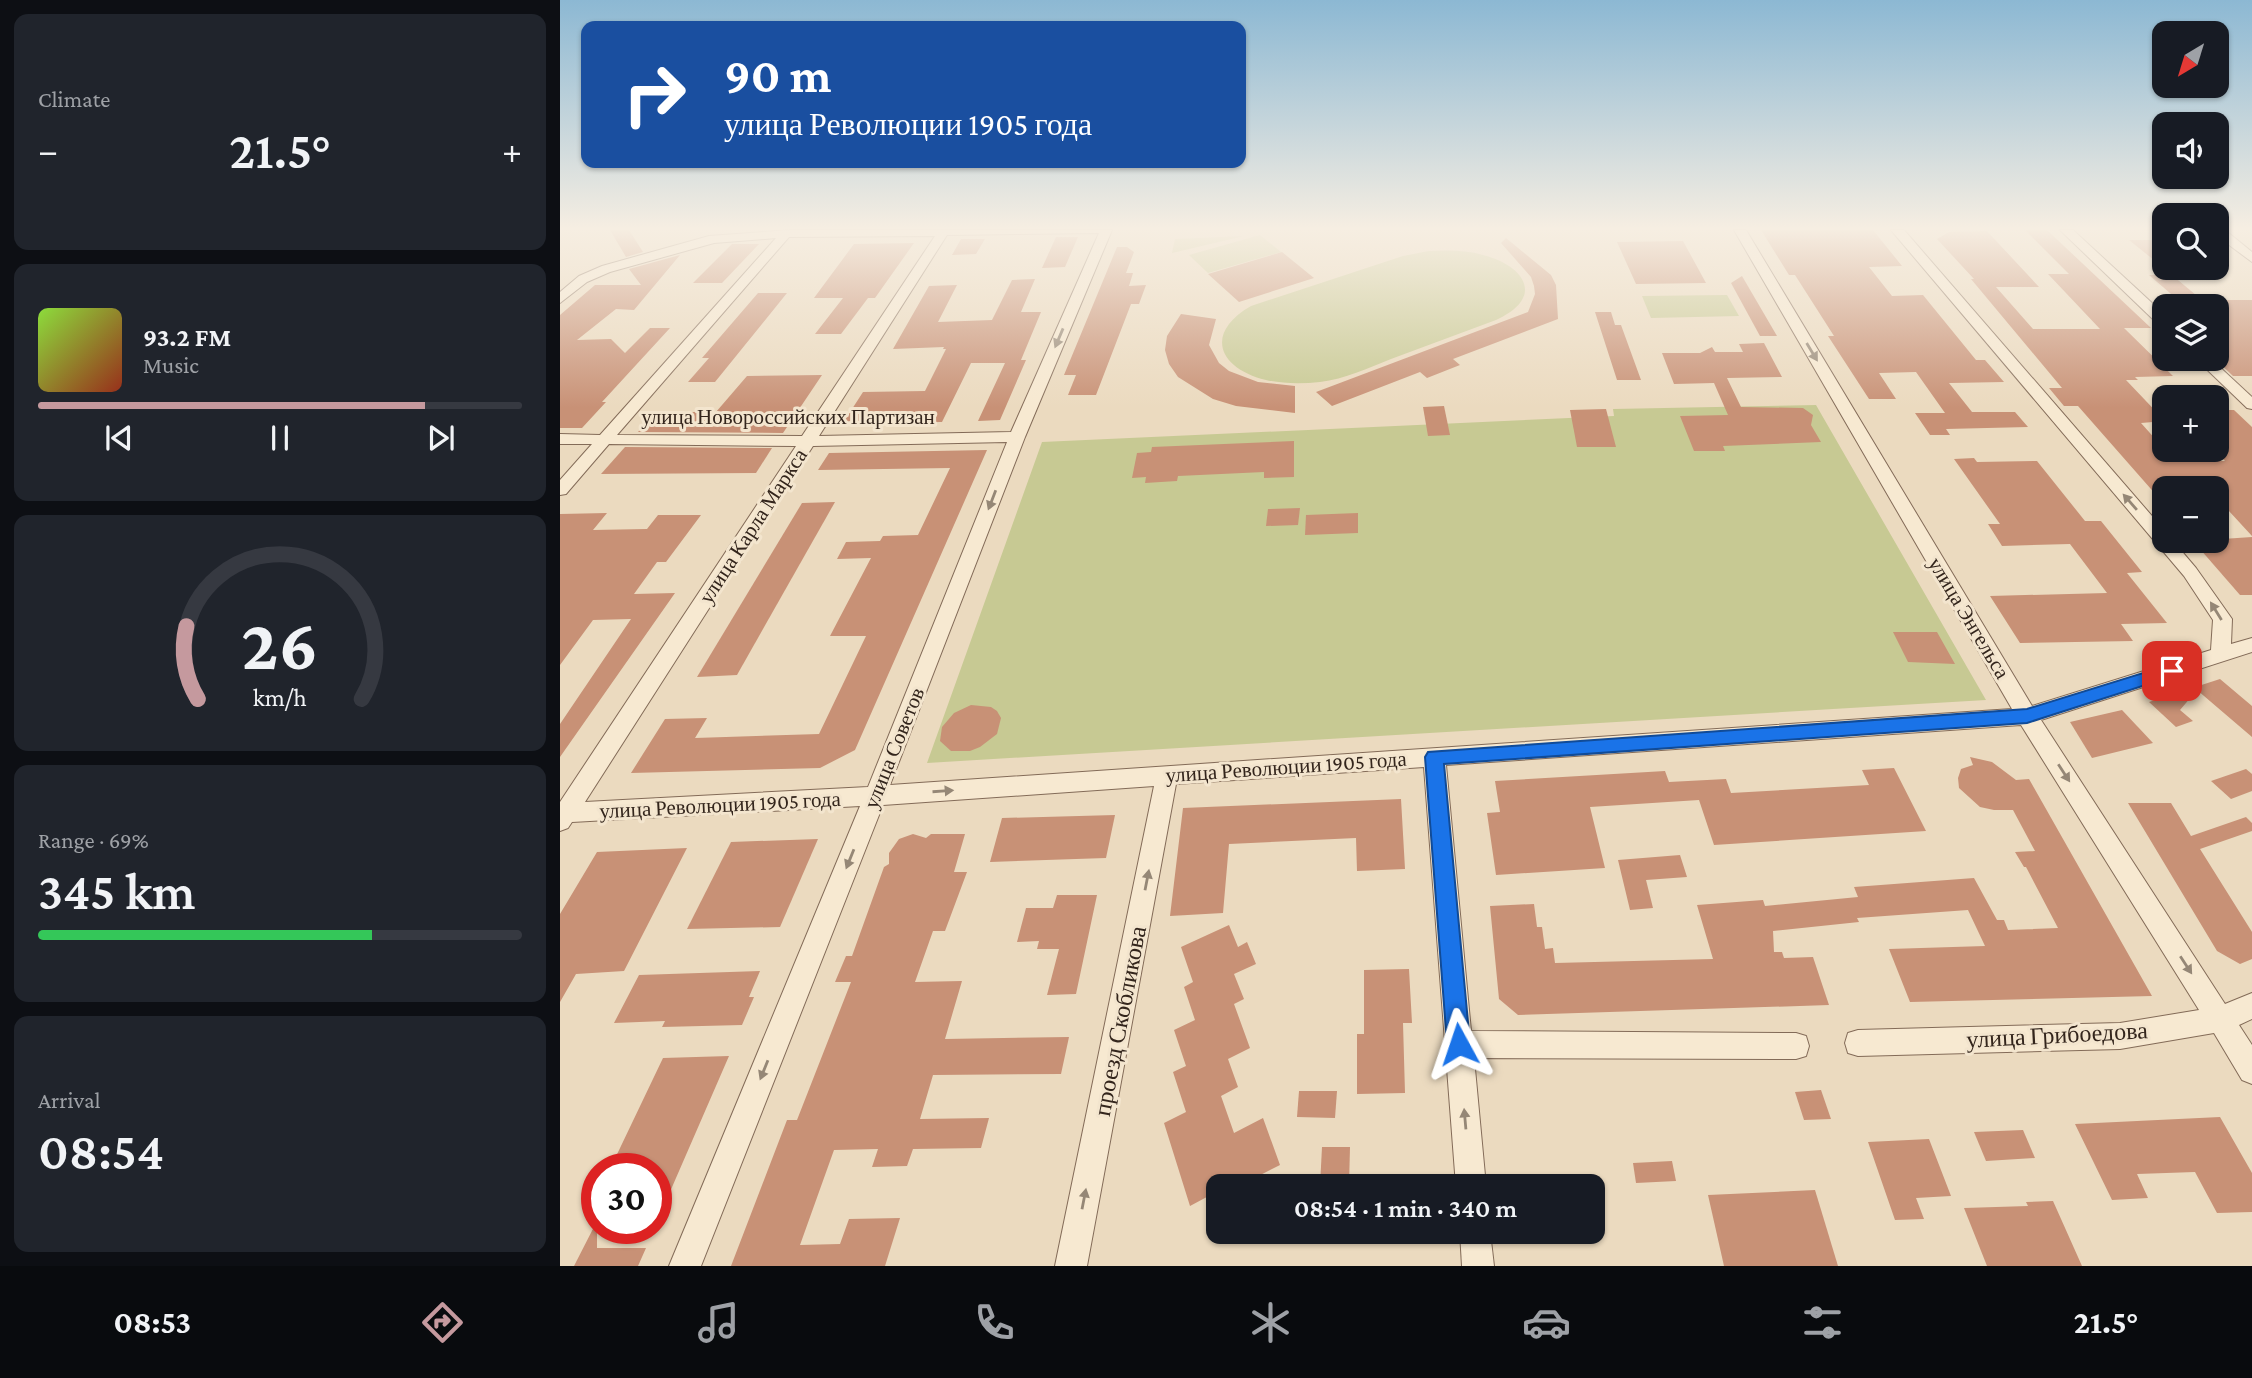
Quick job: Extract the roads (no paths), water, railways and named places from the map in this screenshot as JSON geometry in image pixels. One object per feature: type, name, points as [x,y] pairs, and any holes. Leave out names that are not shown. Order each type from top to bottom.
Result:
[{"type":"street","points":[[560,490],[738,289]]},
{"type":"street","name":"улица Карла Маркса","points":[[562,816],[907,289]]},
{"type":"street","name":"улица Советов","points":[[685,1266],[1017,437],[1081,289]]},
{"type":"street","name":"улица Энгельса","points":[[1775,289],[2027,716],[2252,1070]]},
{"type":"street","points":[[1948,289],[2190,572],[2223,619],[2221,655]]},
{"type":"street","points":[[2129,289],[2152,311]]},
{"type":"street","points":[[2216,371],[2252,405]]},
{"type":"street","name":"улица Новороссийских Партизан","points":[[560,439],[809,441],[1017,437]]},
{"type":"street","name":"улица Революции 1905 года","points":[[562,816],[2027,716],[2252,645]]},
{"type":"street","points":[[1434,757],[1470,1174]]},
{"type":"street","name":"проезд Скобликова","points":[[1071,1266],[1167,776]]},
{"type":"street","name":"улица Грибоедова","points":[[1858,1043],[2120,1036],[2221,1019],[2252,1006]]},
{"type":"street","points":[[1459,1044],[1796,1046]]},
{"type":"street","points":[[1476,1244],[1478,1266]]}]
